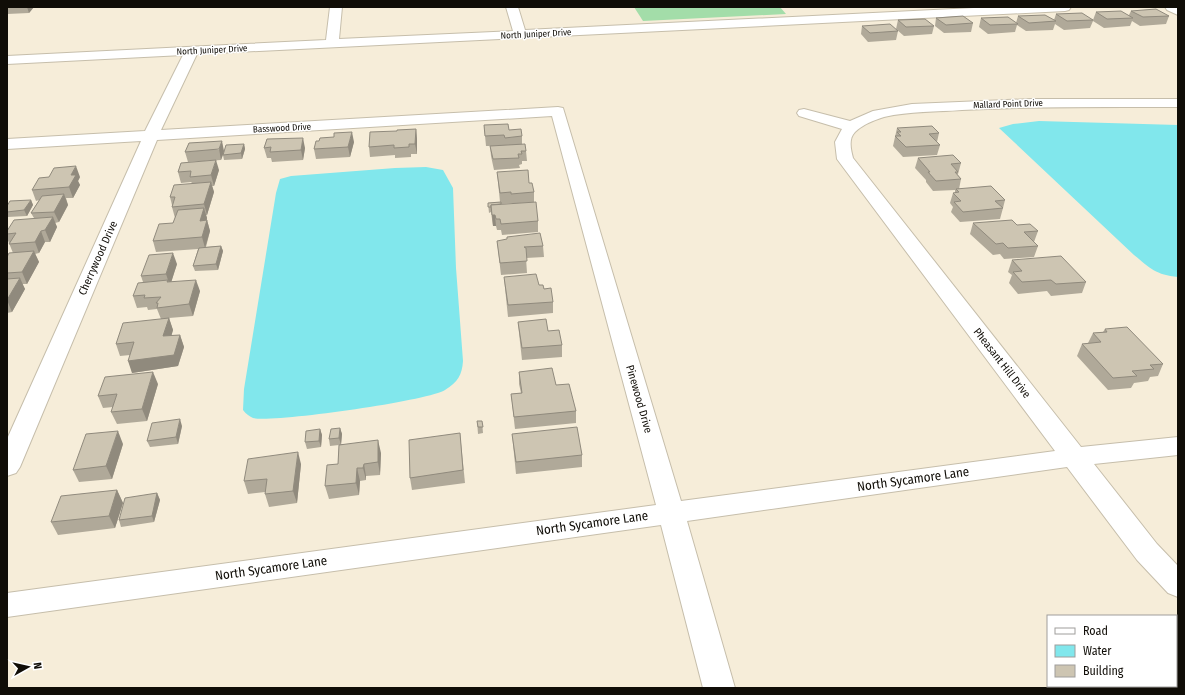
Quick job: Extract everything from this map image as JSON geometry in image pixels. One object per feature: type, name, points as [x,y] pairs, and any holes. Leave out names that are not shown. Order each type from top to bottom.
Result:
[{"type":"street","points":[[332,44],[336,7]]},
{"type":"street","points":[[512,7],[520,34]]},
{"type":"street","name":"North Juniper Drive","points":[[7,60],[1065,7]]},
{"type":"street","points":[[1171,7],[1178,11]]},
{"type":"street","name":"Cherrywood Drive","points":[[7,467],[151,135],[192,51]]},
{"type":"street","name":"Mallard Point Drive","points":[[849,130],[859,122],[869,117],[907,110],[1042,103],[1178,103]]},
{"type":"street","name":"Basswood Drive","points":[[7,144],[558,111]]},
{"type":"street","name":"Pinewood Drive","points":[[558,111],[671,512],[718,688]]},
{"type":"street","points":[[804,113],[849,130]]},
{"type":"street","name":"Pheasant Hill Drive","points":[[849,130],[841,148],[845,159],[1147,552],[1178,585]]},
{"type":"street","name":"North Sycamore Lane","points":[[7,605],[1074,456],[1178,446]]},
{"type":"green space","points":[[634,7],[780,7],[786,14],[643,21]]},
{"type":"water","points":[[1039,121],[1178,125],[1178,277],[1159,273],[1134,255],[999,128],[1013,124]]},
{"type":"water","points":[[426,167],[443,170],[453,188],[456,268],[463,361],[462,370],[456,381],[445,390],[433,395],[382,405],[318,414],[266,419],[253,418],[249,416],[243,410],[244,389],[276,193],[280,179],[291,176]]},
{"type":"building","points":[[1156,9],[1169,16],[1143,17],[1131,11]]},
{"type":"building","points":[[1121,11],[1133,18],[1107,19],[1096,12]]},
{"type":"building","points":[[1082,13],[1093,20],[1067,21],[1056,14]]},
{"type":"building","points":[[1045,15],[1056,21],[1029,23],[1018,16]]},
{"type":"building","points":[[963,16],[973,23],[946,25],[936,18]]},
{"type":"building","points":[[1008,17],[1018,24],[990,25],[981,18]]},
{"type":"building","points":[[925,19],[934,26],[906,27],[898,20]]},
{"type":"building","points":[[890,24],[898,31],[870,33],[862,26]]},
{"type":"building","points":[[508,124],[509,130],[521,129],[522,136],[505,138],[504,135],[485,136],[484,125]]},
{"type":"building","points":[[932,126],[939,133],[929,134],[940,145],[906,147],[895,136],[901,136],[897,132],[901,132],[897,128]]},
{"type":"building","points":[[416,129],[415,144],[409,144],[409,147],[394,148],[394,145],[369,147],[370,132]]},
{"type":"building","points":[[352,132],[348,147],[314,149],[316,141],[319,141],[320,138],[334,137],[334,133]]},
{"type":"building","points":[[303,138],[301,150],[270,152],[271,147],[264,148],[267,139]]},
{"type":"building","points":[[222,141],[219,149],[185,152],[189,143]]},
{"type":"building","points":[[244,144],[241,153],[223,155],[226,145]]},
{"type":"building","points":[[525,144],[526,151],[521,151],[522,154],[518,154],[519,158],[493,159],[490,146]]},
{"type":"building","points":[[953,155],[961,163],[951,164],[958,172],[955,172],[961,179],[936,181],[918,158]]},
{"type":"building","points":[[216,160],[211,175],[190,177],[191,171],[178,172],[181,163]]},
{"type":"building","points":[[76,166],[71,175],[76,175],[69,187],[32,190],[39,178],[49,177],[54,168]]},
{"type":"building","points":[[528,170],[529,183],[532,183],[534,192],[511,194],[511,192],[500,193],[497,172]]},
{"type":"building","points":[[211,182],[204,204],[172,207],[175,197],[170,197],[174,185]]},
{"type":"building","points":[[991,186],[1005,200],[995,201],[1003,208],[963,212],[954,202],[961,201],[953,193],[959,192],[956,189]]},
{"type":"building","points":[[64,194],[54,212],[31,213],[42,196]]},
{"type":"building","points":[[31,200],[24,210],[7,212],[7,206],[10,201]]},
{"type":"building","points":[[501,202],[501,204],[491,205],[491,207],[488,207],[488,203]]},
{"type":"building","points":[[536,202],[538,221],[501,224],[500,219],[496,219],[495,215],[492,215],[491,205]]},
{"type":"building","points":[[204,208],[200,221],[207,220],[202,237],[153,241],[159,224],[173,223],[178,210]]},
{"type":"building","points":[[53,217],[45,230],[41,231],[35,242],[9,244],[16,233],[7,234],[7,231],[14,220]]},
{"type":"building","points":[[1012,220],[1017,225],[1030,224],[1038,231],[1024,232],[1038,246],[1008,248],[1003,243],[996,244],[973,223]]},
{"type":"building","points":[[540,233],[543,246],[524,247],[526,248],[527,261],[500,263],[497,241],[507,239],[507,237]]},
{"type":"building","points":[[221,246],[216,264],[193,266],[199,248]]},
{"type":"building","points":[[34,251],[22,272],[7,273],[7,257],[9,253]]},
{"type":"building","points":[[173,253],[166,274],[141,276],[149,255]]},
{"type":"building","points":[[1061,256],[1086,282],[1056,284],[1051,280],[1022,282],[1013,272],[1022,271],[1012,260]]},
{"type":"building","points":[[536,274],[539,285],[543,285],[544,289],[551,288],[553,302],[508,305],[504,277]]},
{"type":"building","points":[[20,278],[7,300],[7,279]]},
{"type":"building","points":[[168,280],[167,282],[196,280],[189,304],[157,308],[158,303],[156,303],[161,297],[144,298],[145,295],[133,296],[138,283]]},
{"type":"building","points":[[169,318],[163,336],[180,335],[174,355],[128,361],[134,342],[116,344],[123,323]]},
{"type":"building","points":[[546,319],[548,331],[559,330],[562,345],[522,348],[518,322]]},
{"type":"building","points":[[1127,327],[1163,364],[1150,365],[1154,369],[1132,371],[1137,376],[1113,378],[1082,344],[1101,342],[1093,333],[1107,332],[1105,329]]},
{"type":"building","points":[[552,368],[556,385],[569,384],[576,411],[514,417],[511,394],[522,393],[519,372]]},
{"type":"building","points":[[153,372],[142,409],[111,412],[117,394],[98,396],[105,377]]},
{"type":"building","points":[[180,419],[176,437],[147,441],[152,423]]},
{"type":"building","points":[[477,421],[482,421],[483,427],[478,427]]},
{"type":"building","points":[[577,427],[582,455],[516,462],[512,434]]},
{"type":"building","points":[[340,428],[339,438],[329,439],[331,429]]},
{"type":"building","points":[[320,429],[319,441],[305,442],[306,431]]},
{"type":"building","points":[[118,431],[106,466],[73,470],[86,434]]},
{"type":"building","points":[[460,433],[463,470],[410,478],[409,440]]},
{"type":"building","points":[[378,440],[378,462],[364,464],[363,468],[357,468],[356,483],[325,486],[327,465],[338,464],[339,445]]},
{"type":"building","points":[[298,452],[293,491],[265,494],[267,479],[244,481],[248,459]]},
{"type":"building","points":[[117,490],[109,516],[51,522],[61,496]]},
{"type":"building","points":[[157,493],[152,516],[119,520],[125,498]]}]
